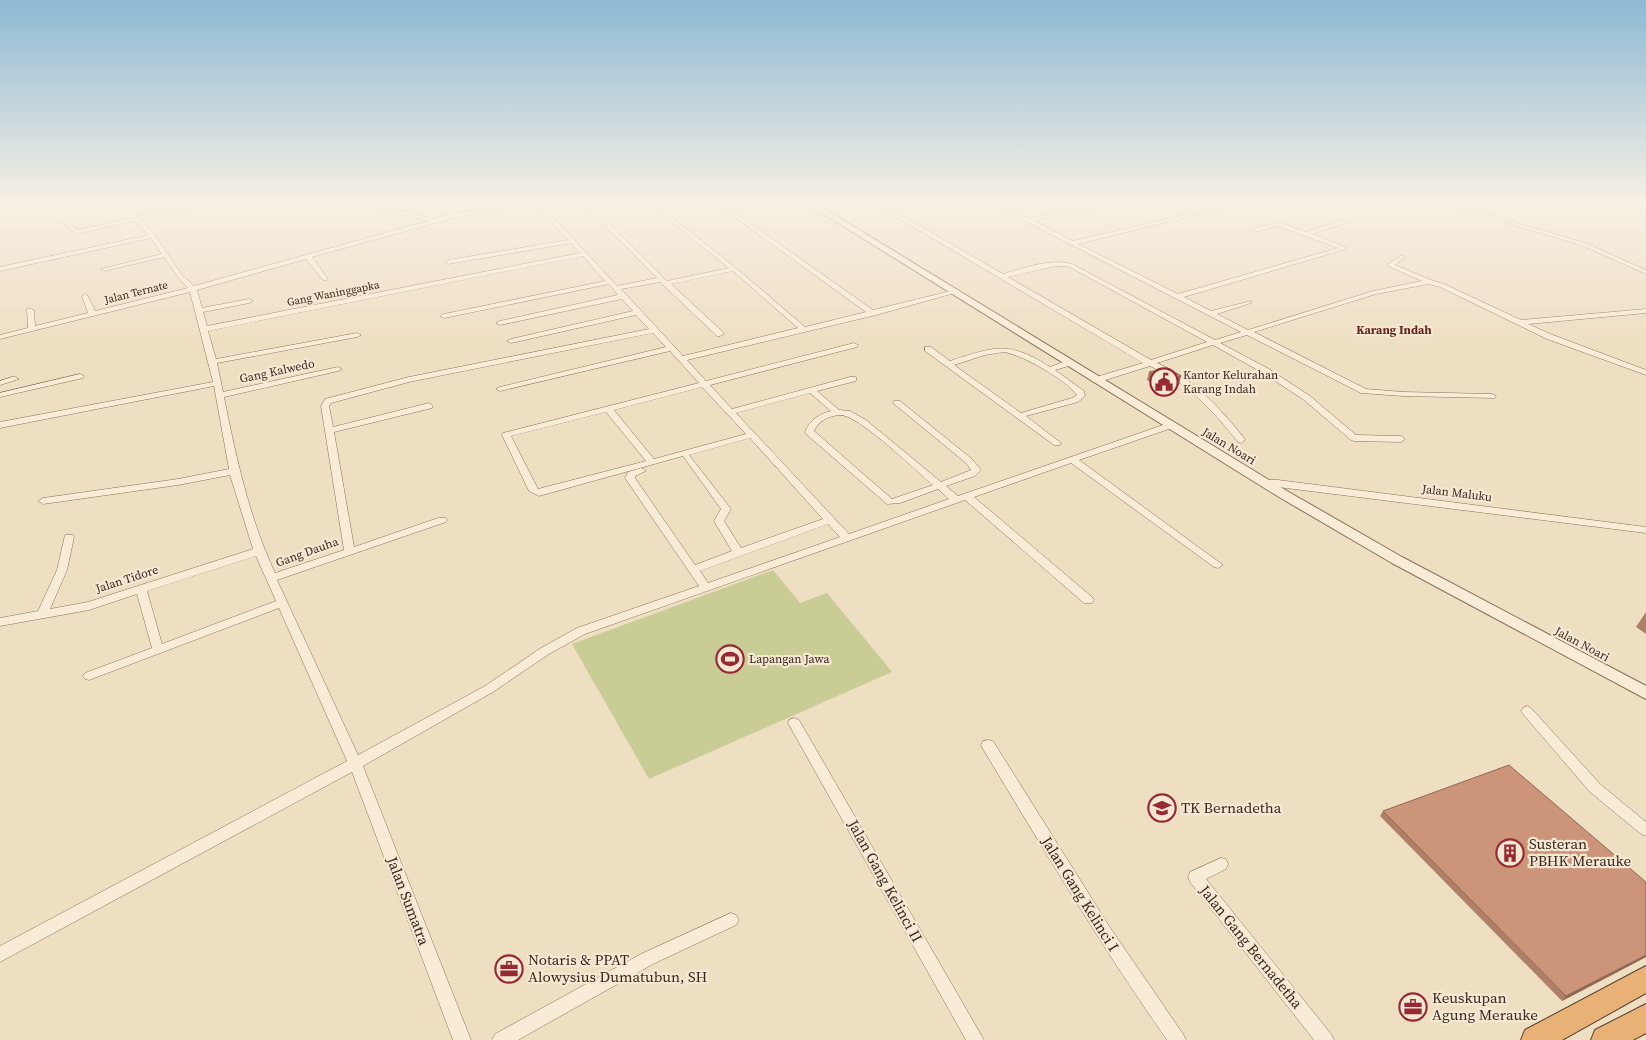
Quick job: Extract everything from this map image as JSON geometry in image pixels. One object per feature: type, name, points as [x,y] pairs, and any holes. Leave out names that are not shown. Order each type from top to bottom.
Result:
[{"type":"highway","points":[[1535,1040],[1646,979]]},
{"type":"highway","points":[[1605,1040],[1646,1018]]},
{"type":"street","points":[[0,269],[81,252]]},
{"type":"street","points":[[163,252],[180,276],[193,289]]},
{"type":"street","name":"Jalan Ternate","points":[[0,337],[193,289],[330,252]]},
{"type":"street","points":[[448,262],[510,252]]},
{"type":"street","points":[[582,252],[846,537]]},
{"type":"street","points":[[633,252],[720,334]]},
{"type":"street","points":[[712,252],[803,329]]},
{"type":"street","points":[[787,252],[873,312]]},
{"type":"street","name":"Jalan Noari","points":[[889,252],[1169,426],[1397,560],[1646,693]]},
{"type":"street","points":[[961,252],[1148,362],[1170,372],[1205,397],[1241,440]]},
{"type":"street","points":[[1091,252],[1354,386],[1371,392],[1492,396]]},
{"type":"street","points":[[1179,296],[1332,252]]},
{"type":"street","points":[[1600,252],[1646,272]]},
{"type":"street","name":"Gang Waninggapka","points":[[205,329],[584,254]]},
{"type":"street","points":[[104,269],[165,255]]},
{"type":"street","points":[[1402,257],[1389,264],[1429,282],[1442,285],[1550,337],[1646,374]]},
{"type":"street","points":[[308,258],[325,279]]},
{"type":"street","points":[[1004,276],[1065,263],[1266,371],[1308,398],[1354,438],[1401,439]]},
{"type":"street","points":[[616,288],[734,269]]},
{"type":"street","points":[[444,316],[610,282]]},
{"type":"street","points":[[1096,380],[1148,362],[1375,292],[1429,282]]},
{"type":"street","name":"Jalan Sumatra","points":[[193,289],[218,383],[234,471],[259,551],[355,763],[462,1040]]},
{"type":"street","points":[[681,359],[955,292]]},
{"type":"street","points":[[85,296],[92,314]]},
{"type":"street","points":[[500,324],[624,296]]},
{"type":"street","points":[[198,311],[249,301]]},
{"type":"street","points":[[1211,313],[1249,302]]},
{"type":"street","points":[[30,310],[32,329]]},
{"type":"street","points":[[1520,322],[1646,311]]},
{"type":"street","points":[[511,340],[638,312]]},
{"type":"street","points":[[349,550],[325,406],[328,401],[421,377],[560,351],[654,330]]},
{"type":"street","points":[[213,362],[275,348],[306,345],[357,334]]},
{"type":"street","points":[[752,437],[538,493],[534,491],[506,434],[854,345]]},
{"type":"street","points":[[500,388],[672,348]]},
{"type":"street","points":[[928,349],[1057,443]]},
{"type":"street","points":[[948,364],[998,350],[1016,351],[1049,370],[1078,391],[1081,396],[1075,400],[1018,416]]},
{"type":"street","points":[[1049,370],[1069,363]]},
{"type":"street","name":"Gang Kalwedo","points":[[220,395],[338,369]]},
{"type":"street","points":[[0,395],[80,376]]},
{"type":"street","points":[[0,383],[15,379]]},
{"type":"street","points":[[730,412],[853,379]]},
{"type":"street","points":[[0,425],[218,383]]},
{"type":"street","points":[[812,390],[837,412],[849,414],[860,420],[940,486],[961,498],[1088,600]]},
{"type":"street","points":[[837,412],[815,422],[808,432],[884,498],[894,502],[972,474],[976,468],[897,403]]},
{"type":"street","points":[[330,430],[429,406]]},
{"type":"street","points":[[608,408],[652,462]]},
{"type":"street","points":[[0,954],[490,689],[566,638],[580,631],[1169,426]]},
{"type":"street","points":[[705,586],[629,476],[752,437]]},
{"type":"street","points":[[687,457],[726,509],[719,520],[738,552]]},
{"type":"street","points":[[1073,460],[1218,565]]},
{"type":"street","points":[[43,502],[178,482],[234,471]]},
{"type":"street","name":"Jalan Maluku","points":[[1265,483],[1646,530]]},
{"type":"street","name":"Gang Dauha","points":[[272,578],[349,550],[442,520]]},
{"type":"street","points":[[695,571],[738,552],[829,520]]},
{"type":"street","points":[[42,613],[62,570],[69,537]]},
{"type":"street","name":"Jalan Tidore","points":[[0,622],[89,606],[259,551]]},
{"type":"street","points":[[141,590],[158,649]]},
{"type":"street","points":[[89,676],[283,603]]},
{"type":"street","points":[[1527,711],[1595,788],[1646,830]]},
{"type":"street","name":"Jalan Gang Kelinci II","points":[[794,723],[975,1040]]},
{"type":"street","name":"Jalan Gang Kelinci I","points":[[988,745],[1072,885],[1129,973],[1177,1040]]},
{"type":"street","name":"Jalan Gang Bernadetha","points":[[1222,864],[1195,878],[1325,1040]]},
{"type":"street","points":[[501,1040],[647,959],[731,920]]},
{"type":"green space","points":[[773,570],[800,603],[827,593],[892,672],[649,779],[572,644]]},
{"type":"building","points":[[1167,368],[1181,376],[1164,382],[1149,372]]},
{"type":"building","name":"Susteran PBHK Merauke","points":[[1509,765],[1646,882],[1646,955],[1566,996],[1383,811]]},
{"type":"place","name":"Kantor Kelurahan Karang Indah","points":[[1164,382]]},
{"type":"place","name":"Lapangan Jawa","points":[[730,659]]},
{"type":"place","name":"TK Bernadetha","points":[[1162,808]]},
{"type":"place","name":"Susteran PBHK Merauke","points":[[1510,853]]},
{"type":"place","name":"Notaris & PPAT Alowysius Dumatubun, SH","points":[[509,969]]},
{"type":"place","name":"Keuskupan Agung Merauke","points":[[1413,1007]]},
{"type":"district","name":"Karang Indah","points":[[1394,330]]}]
